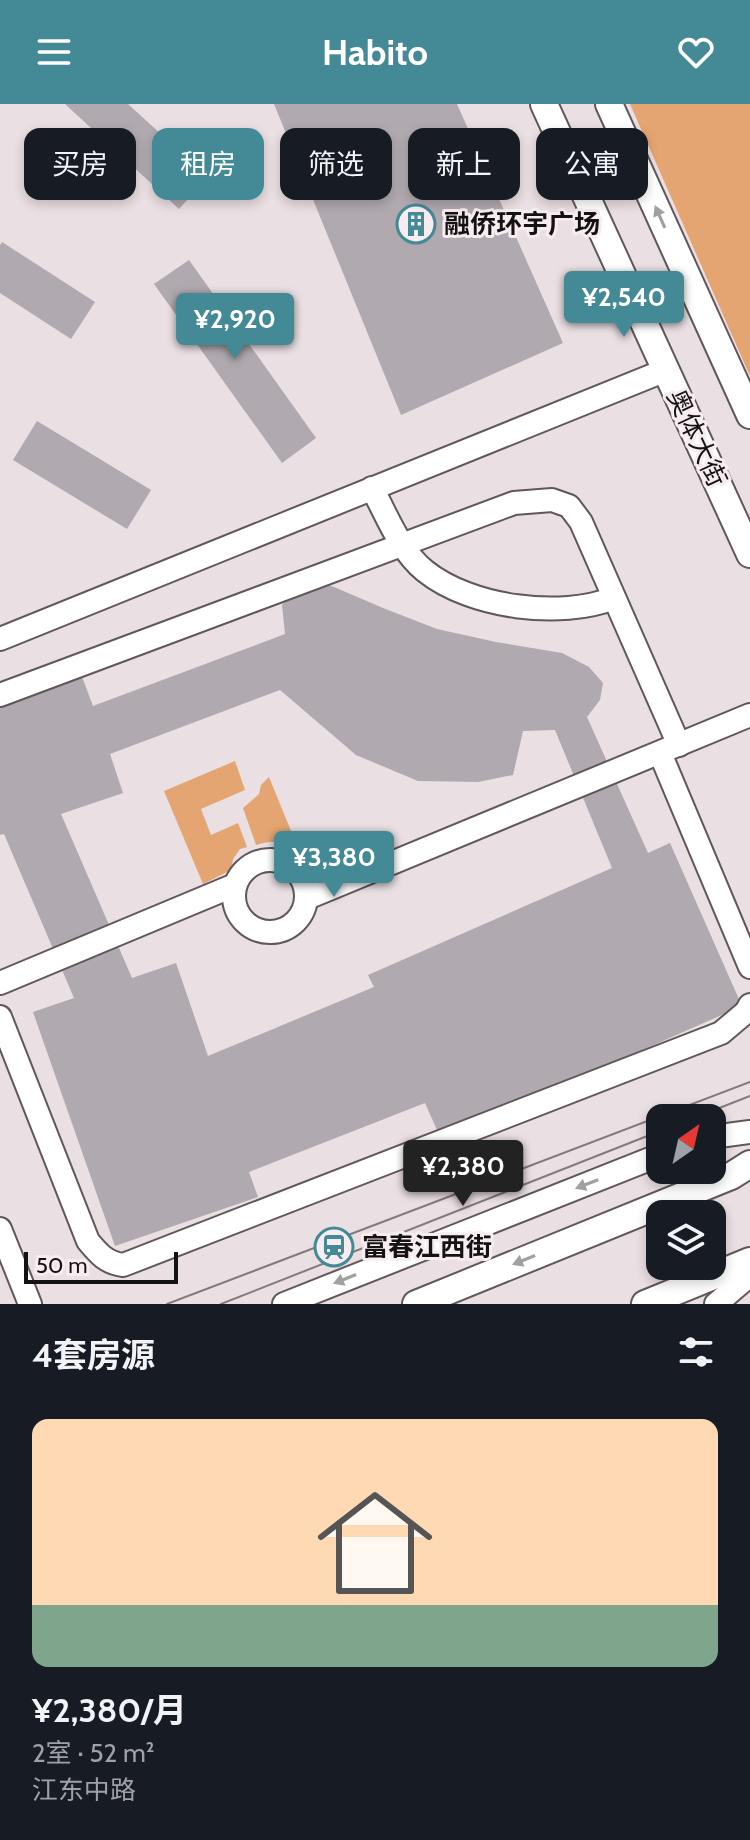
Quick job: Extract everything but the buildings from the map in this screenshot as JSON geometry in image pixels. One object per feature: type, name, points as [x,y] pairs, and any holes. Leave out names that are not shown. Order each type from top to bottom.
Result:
[{"type":"main road","name":"奥体大街","points":[[544,104],[750,554]]},
{"type":"main road","points":[[609,104],[750,415]]},
{"type":"main road","points":[[416,1304],[731,1176],[750,1164]]},
{"type":"main road","points":[[645,1304],[750,1261]]},
{"type":"street","points":[[0,639],[666,370]]},
{"type":"street","points":[[372,488],[401,544],[424,570],[449,586],[482,599],[530,608],[571,609],[614,598]]},
{"type":"street","points":[[0,695],[514,503],[552,500],[569,506],[581,522],[614,598],[750,967]]},
{"type":"street","points":[[307,898],[750,715]]},
{"type":"street","points":[[271,859],[282,861],[301,875],[306,886],[304,910],[288,928],[264,932],[252,928],[242,920],[236,909],[235,885],[249,866],[271,859]]},
{"type":"street","points":[[0,983],[235,885]]},
{"type":"street","points":[[0,1017],[88,1241],[112,1264],[123,1265],[721,1033],[750,1005]]},
{"type":"street","points":[[726,1135],[750,1132]]},
{"type":"street","points":[[284,1304],[646,1161]]},
{"type":"street","points":[[0,1229],[30,1304]]},
{"type":"street","points":[[716,1304],[750,1275]]},
{"type":"shaded area","points":[[630,104],[750,104],[750,376],[648,145],[648,128],[641,128]]},
{"type":"shaded area","points":[[235,761],[245,790],[201,809],[211,835],[238,823],[247,847],[240,849],[233,859],[231,870],[203,884],[164,791]]},
{"type":"shaded area","points":[[269,777],[300,853],[279,842],[256,845],[243,808],[259,794],[261,785]]},
{"type":"tram line","points":[[167,1304],[750,1082]]},
{"type":"tram line","points":[[726,1105],[750,1096]]},
{"type":"tram line","points":[[221,1304],[646,1137]]},
{"type":"place","name":"融侨环宇广场","points":[[416,224]]},
{"type":"place","name":"富春江西街","points":[[334,1247]]}]
